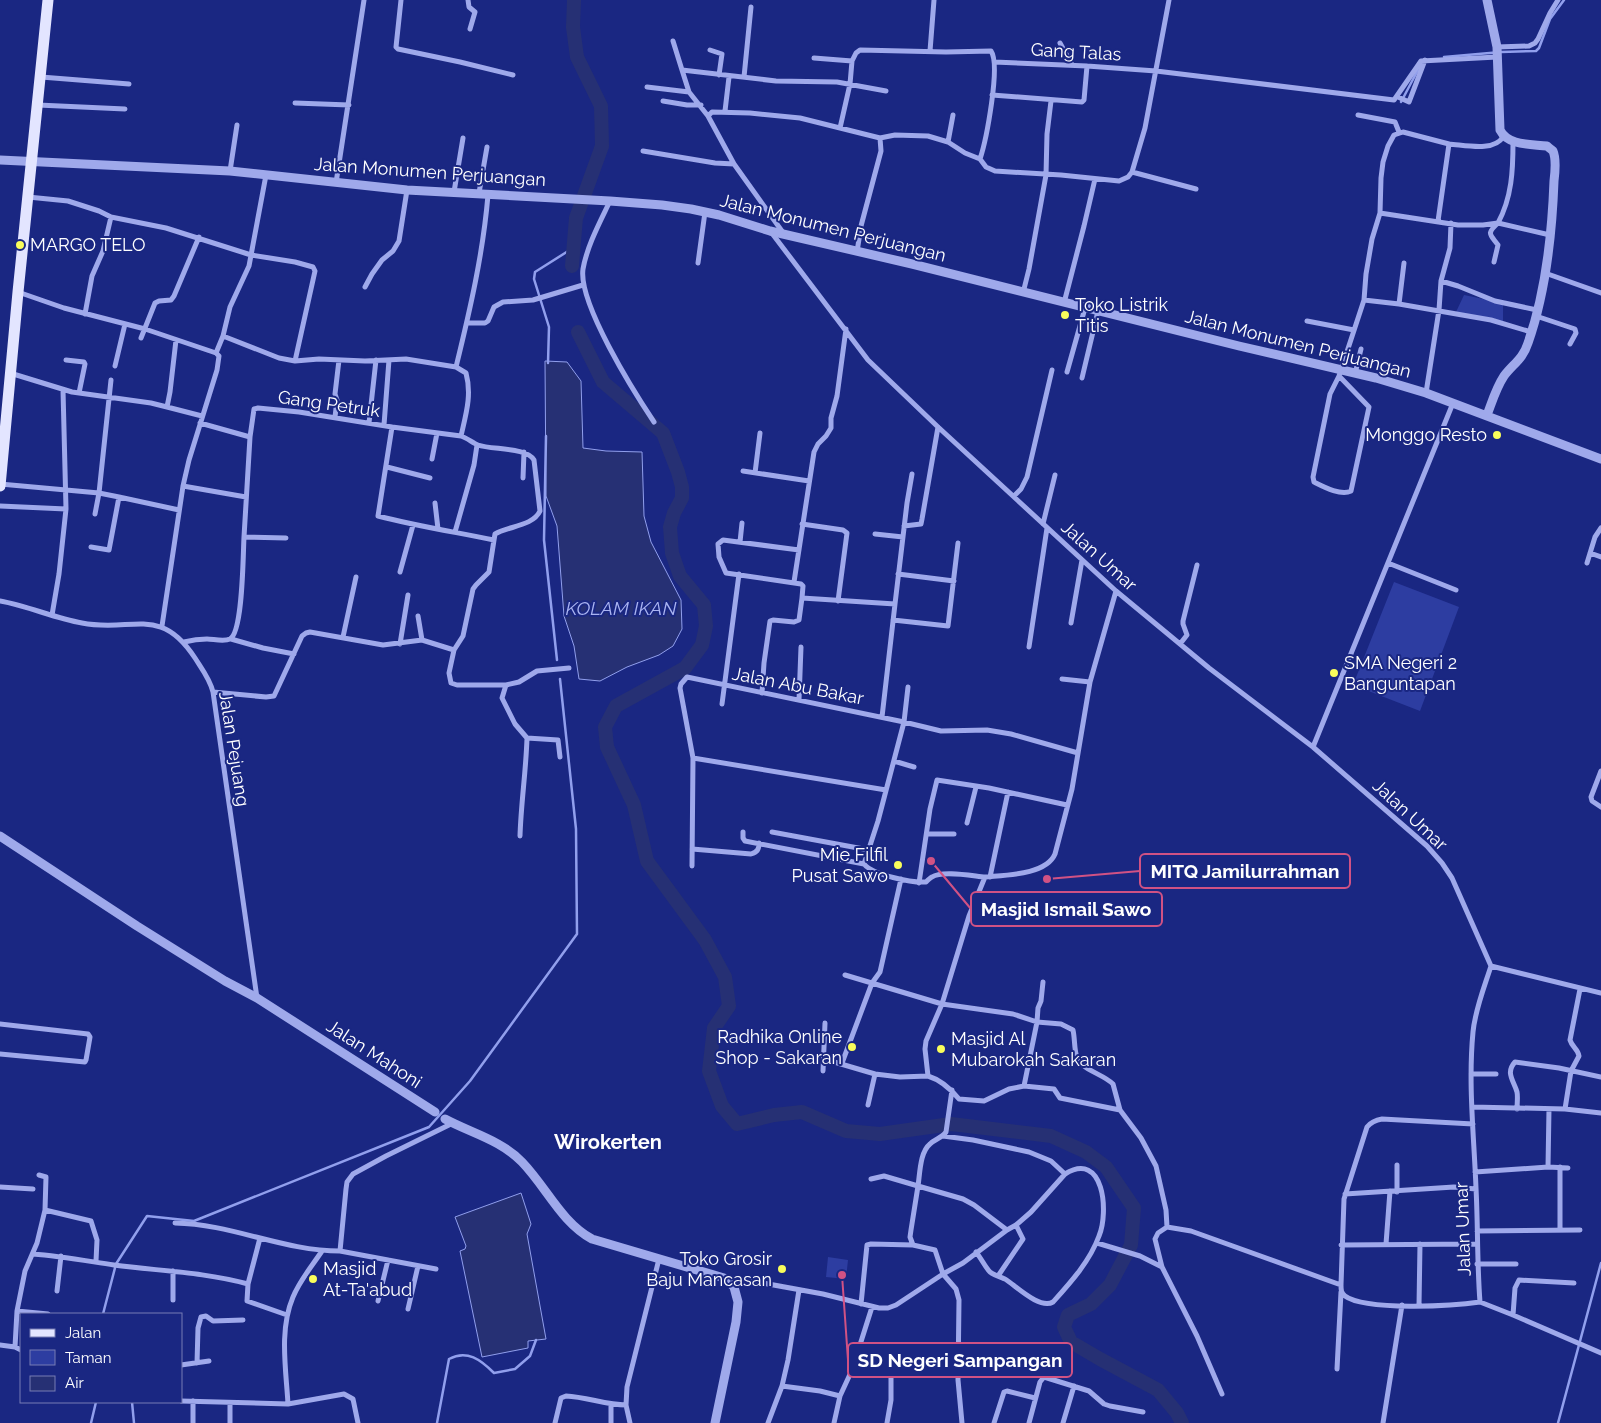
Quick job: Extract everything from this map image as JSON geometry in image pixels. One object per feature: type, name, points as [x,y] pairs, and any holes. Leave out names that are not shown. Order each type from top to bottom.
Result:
[{"type":"main road","points":[[0,485],[48,0]]},
{"type":"street","points":[[336,183],[364,0]]},
{"type":"street","points":[[401,0],[396,47],[398,50],[513,75]]},
{"type":"street","points":[[468,0],[469,7],[475,12],[470,29]]},
{"type":"street","points":[[928,0],[934,0],[930,52]]},
{"type":"street","points":[[708,116],[712,112],[725,111],[800,118],[880,138],[895,135],[928,136],[948,142],[965,153],[980,159],[986,167],[995,171],[1119,181],[1128,177],[1132,172],[1145,128],[1169,0]]},
{"type":"street","points":[[1487,0],[1497,52],[1499,123],[1503,137],[1513,142],[1547,146],[1553,152],[1555,172],[1550,234],[1537,313],[1524,353],[1504,376],[1487,415]]},
{"type":"street","points":[[1425,60],[1409,102],[1398,97],[1421,61],[1425,60],[1497,52],[1535,43],[1558,0]]},
{"type":"street","points":[[744,77],[751,7]]},
{"type":"street","points":[[673,41],[689,92],[701,105],[734,164],[784,234]]},
{"type":"street","points":[[1060,42],[1072,65]]},
{"type":"street","points":[[710,50],[722,54],[719,75]]},
{"type":"street","points":[[840,128],[850,84],[852,61],[856,53],[864,50],[991,51],[994,62],[992,95],[980,159]]},
{"type":"street","points":[[814,58],[852,61]]},
{"type":"street","name":"Gang Talas","points":[[994,62],[1156,71],[1394,100],[1398,97]]},
{"type":"street","points":[[992,95],[1051,101],[1084,101],[1088,66]]},
{"type":"street","points":[[682,70],[729,77],[816,80],[886,91]]},
{"type":"street","points":[[41,77],[129,84]]},
{"type":"street","points":[[725,111],[729,77]]},
{"type":"street","points":[[646,87],[689,92]]},
{"type":"street","points":[[662,101],[701,105]]},
{"type":"street","points":[[1023,293],[1046,175],[1047,134],[1051,101]]},
{"type":"street","points":[[295,103],[348,105]]},
{"type":"street","points":[[38,105],[125,109]]},
{"type":"street","points":[[948,142],[953,115]]},
{"type":"street","points":[[1358,115],[1395,122],[1400,132],[1449,144],[1492,145],[1500,142],[1503,137]]},
{"type":"street","points":[[230,171],[237,125]]},
{"type":"street","points":[[1340,373],[1369,407],[1359,458],[1349,493],[1323,486],[1313,480],[1330,394],[1340,373],[1364,300],[1368,257],[1380,213],[1383,162],[1391,139],[1400,132]]},
{"type":"street","points":[[454,192],[463,138]]},
{"type":"street","points":[[857,252],[882,151],[880,138]]},
{"type":"street","points":[[1494,262],[1498,246],[1490,233],[1505,210],[1512,182],[1513,142]]},
{"type":"street","points":[[1438,221],[1449,144]]},
{"type":"street","points":[[456,367],[479,271],[485,226],[484,194],[488,147]]},
{"type":"street","points":[[643,151],[715,163],[734,164]]},
{"type":"street","name":"Jalan Monumen Perjuangan","points":[[0,160],[32,160],[230,171],[407,190],[610,201],[662,205],[705,212],[770,231],[912,264],[1340,373],[1376,378],[1426,392],[1601,459]]},
{"type":"street","points":[[1132,172],[1196,189]]},
{"type":"street","points":[[216,352],[223,336],[230,307],[249,266],[266,175]]},
{"type":"street","points":[[1064,303],[1095,179]]},
{"type":"street","points":[[365,287],[382,260],[393,251],[399,241],[407,190]]},
{"type":"street","points":[[28,197],[68,201],[111,217],[166,228],[251,254],[313,267],[308,304],[295,362]]},
{"type":"street","points":[[610,201],[586,258],[583,268],[583,285],[601,330],[617,362],[654,422]]},
{"type":"street","points":[[698,263],[705,212]]},
{"type":"street","points":[[1380,213],[1483,226],[1498,223],[1550,234]]},
{"type":"street","points":[[85,314],[92,276],[103,251],[111,217]]},
{"type":"street","points":[[1426,392],[1439,310],[1441,281],[1450,248],[1452,223]]},
{"type":"street","name":"Jalan Umar","points":[[770,231],[868,360],[1116,592],[1313,747],[1427,846],[1452,878],[1491,966],[1477,1009],[1473,1031],[1471,1074],[1480,1302]]},
{"type":"street","points":[[141,338],[155,303],[171,300],[174,296],[199,237]]},
{"type":"street","points":[[1399,304],[1404,263]]},
{"type":"street","points":[[1545,273],[1601,293]]},
{"type":"street","points":[[1441,281],[1494,301],[1537,313],[1575,329],[1576,333],[1570,344]]},
{"type":"street","points":[[467,322],[486,323],[494,307],[503,302],[533,300],[583,285]]},
{"type":"street","points":[[0,601],[90,625],[130,624],[162,626],[183,486],[189,460],[220,359],[216,352],[145,329],[85,314],[18,292]]},
{"type":"street","points":[[1364,300],[1439,310],[1491,320],[1531,332]]},
{"type":"street","points":[[1067,372],[1085,308]]},
{"type":"street","points":[[1082,378],[1098,311]]},
{"type":"street","points":[[1307,321],[1354,330]]},
{"type":"street","points":[[115,366],[125,324]]},
{"type":"street","points":[[794,582],[814,452],[831,428],[846,329]]},
{"type":"street","points":[[223,336],[295,362],[319,359],[406,359],[456,367],[466,373],[470,396],[461,436]]},
{"type":"street","points":[[167,407],[176,340]]},
{"type":"street","points":[[1355,374],[1360,349]]},
{"type":"street","points":[[66,360],[84,362],[85,364],[79,393]]},
{"type":"street","points":[[335,417],[337,400],[335,394],[339,360]]},
{"type":"street","points":[[369,423],[376,360]]},
{"type":"street","points":[[384,425],[389,360]]},
{"type":"street","points":[[1014,496],[1027,477],[1052,370]]},
{"type":"street","points":[[10,373],[63,390],[151,403],[202,416]]},
{"type":"street","points":[[95,514],[111,380]]},
{"type":"street","points":[[52,614],[59,574],[67,489],[63,438],[63,390]]},
{"type":"street","points":[[1313,747],[1454,403]]},
{"type":"street","name":"Gang Petruk","points":[[231,639],[240,614],[250,437],[253,413],[256,408],[392,426],[378,516],[413,525],[494,540]]},
{"type":"street","points":[[200,423],[250,437]]},
{"type":"street","points":[[392,426],[461,436],[477,445],[524,452],[532,456],[534,460],[540,511],[532,521],[495,534],[489,572],[473,589],[463,636],[454,650],[449,673],[451,683],[457,685],[506,685],[519,682],[537,671],[569,668]]},
{"type":"street","points":[[904,526],[921,524],[938,426]]},
{"type":"street","points":[[432,459],[437,433]]},
{"type":"street","points":[[755,473],[760,433]]},
{"type":"street","points":[[455,532],[474,465],[477,445]]},
{"type":"street","points":[[523,478],[524,452]]},
{"type":"street","points":[[386,467],[430,478]]},
{"type":"street","points":[[743,471],[809,481]]},
{"type":"street","points":[[882,718],[898,574],[912,474]]},
{"type":"street","points":[[1030,647],[1045,526],[1055,475]]},
{"type":"street","points":[[0,485],[99,493],[179,510]]},
{"type":"street","points":[[183,486],[246,497]]},
{"type":"street","points":[[90,547],[109,550],[119,497]]},
{"type":"street","points":[[435,503],[438,529]]},
{"type":"street","points":[[0,506],[66,509]]},
{"type":"street","points":[[740,542],[742,523]]},
{"type":"street","points":[[802,524],[843,530],[847,533],[838,601]]},
{"type":"street","points":[[400,572],[413,525]]},
{"type":"street","points":[[1586,562],[1595,537],[1601,528]]},
{"type":"street","points":[[875,534],[903,537]]},
{"type":"street","points":[[244,538],[286,538]]},
{"type":"street","points":[[762,693],[770,621],[794,622],[799,620],[803,586],[794,582],[725,572],[719,557],[718,544],[722,540],[799,550]]},
{"type":"street","points":[[893,620],[948,626],[958,543]]},
{"type":"street","points":[[1590,553],[1601,557]]},
{"type":"street","points":[[1070,623],[1082,560]]},
{"type":"street","points":[[1388,563],[1456,590]]},
{"type":"street","points":[[1181,644],[1187,636],[1183,621],[1197,565]]},
{"type":"street","points":[[722,704],[739,574]]},
{"type":"street","points":[[898,574],[954,580]]},
{"type":"street","points":[[343,637],[356,577]]},
{"type":"street","points":[[743,832],[745,841],[864,864],[868,869],[919,883],[926,882],[932,876],[937,875],[988,877],[1024,872],[1042,867],[1051,862],[1055,854],[1072,789],[1090,682],[1116,592]]},
{"type":"street","points":[[400,644],[408,595]]},
{"type":"street","points":[[802,598],[895,604]]},
{"type":"street","points":[[418,616],[422,640]]},
{"type":"street","name":"Jalan Pejuang","points":[[162,626],[184,642],[204,672],[213,692],[257,998]]},
{"type":"street","points":[[213,692],[266,697],[274,696],[302,636],[306,633],[343,637],[383,645],[422,640],[454,650]]},
{"type":"street","points":[[184,642],[200,639],[231,639],[262,648],[294,654]]},
{"type":"street","points":[[799,700],[801,647]]},
{"type":"street","name":"Jalan Abu Bakar","points":[[693,758],[680,688],[687,678],[941,731],[986,730],[1011,734],[1078,753]]},
{"type":"street","points":[[1062,680],[1090,682]]},
{"type":"street","points":[[506,685],[502,698],[504,706],[515,724],[527,738],[520,836]]},
{"type":"street","points":[[864,864],[904,722],[908,687]]},
{"type":"street","points":[[527,738],[558,740],[560,757]]},
{"type":"street","points":[[692,866],[693,758],[886,790]]},
{"type":"street","points":[[894,761],[914,767]]},
{"type":"street","points":[[1601,771],[1591,797],[1592,801],[1601,807]]},
{"type":"street","points":[[919,883],[930,809],[937,780],[1008,792],[1067,805]]},
{"type":"street","points":[[967,823],[976,787]]},
{"type":"street","points":[[928,1076],[926,1040],[942,1004],[969,916],[988,877],[1008,792]]},
{"type":"street","points":[[772,832],[869,850]]},
{"type":"street","points":[[927,834],[954,834]]},
{"type":"street","name":"Jalan Mahoni","points":[[0,836],[145,931],[225,981],[257,998],[449,1121],[495,1142],[511,1152],[523,1163],[571,1224],[592,1240],[713,1274],[729,1281]]},
{"type":"street","points":[[692,849],[751,854],[759,849],[759,843]]},
{"type":"street","points":[[842,1063],[872,982],[880,972],[901,879]]},
{"type":"street","points":[[1491,966],[1601,993]]},
{"type":"street","points":[[845,975],[942,1004],[1013,1014],[1037,1022],[1061,1024],[1073,1030],[1075,1050],[1079,1060],[1113,1084],[1120,1110],[1141,1138],[1156,1166],[1166,1210],[1167,1227]]},
{"type":"street","points":[[1024,1086],[1043,982]]},
{"type":"street","points":[[1565,1109],[1571,1071],[1579,1056],[1570,1040],[1580,989]]},
{"type":"street","points":[[823,1071],[826,1023]]},
{"type":"street","points":[[0,1024],[88,1034],[90,1037],[85,1062],[0,1054]]},
{"type":"street","points":[[824,1059],[875,1074],[900,1077],[928,1076],[952,1090],[959,1099],[984,1101],[1009,1089],[1024,1086],[1054,1089],[1060,1098],[1120,1110]]},
{"type":"street","points":[[1517,1109],[1517,1092],[1510,1078],[1511,1069],[1515,1062],[1559,1068],[1601,1077]]},
{"type":"street","points":[[868,1104],[875,1074]]},
{"type":"street","points":[[1471,1074],[1496,1074]]},
{"type":"street","points":[[943,1136],[947,1127],[952,1090]]},
{"type":"street","points":[[1472,1107],[1565,1109],[1601,1113]]},
{"type":"street","points":[[1548,1167],[1549,1109]]},
{"type":"street","points":[[1337,1369],[1345,1194],[1367,1127],[1374,1121],[1382,1119],[1473,1124]]},
{"type":"street","points":[[340,1252],[347,1182],[350,1178],[449,1121]]},
{"type":"street","points":[[913,1245],[910,1237],[924,1154],[932,1142],[943,1136],[973,1140],[1029,1152],[1051,1161],[1065,1174]]},
{"type":"street","points":[[1397,1165],[1397,1192]]},
{"type":"street","points":[[1475,1172],[1548,1167],[1568,1168]]},
{"type":"street","points":[[729,1281],[746,1280],[872,1307],[888,1308],[896,1305],[963,1263],[976,1252],[994,1241],[1006,1230],[1016,1225],[1031,1212],[1065,1174],[1082,1168],[1094,1173],[1103,1197],[1102,1227],[1097,1243],[1086,1263],[1050,1304],[1044,1304],[1027,1295],[991,1272],[976,1252]]},
{"type":"street","points":[[1560,1168],[1560,1229]]},
{"type":"street","points":[[15,1347],[17,1311],[25,1271],[37,1243],[45,1210],[46,1177],[38,1175]]},
{"type":"street","points":[[871,1179],[884,1176],[962,1199],[974,1205],[1006,1230]]},
{"type":"street","points":[[0,1187],[33,1189]]},
{"type":"street","points":[[1345,1194],[1454,1188],[1476,1189]]},
{"type":"street","points":[[1386,1244],[1390,1191]]},
{"type":"street","points":[[45,1210],[90,1221],[97,1240],[96,1261]]},
{"type":"street","points":[[175,1223],[204,1224],[291,1247],[322,1252],[340,1252],[436,1269]]},
{"type":"street","points":[[998,1276],[1023,1240],[1016,1225]]},
{"type":"street","points":[[1222,1394],[1197,1336],[1162,1267],[1155,1239],[1158,1233],[1167,1227],[1191,1231],[1341,1289],[1344,1295],[1358,1301],[1419,1306],[1460,1305],[1480,1302],[1601,1353]]},
{"type":"street","points":[[1476,1231],[1580,1230]]},
{"type":"street","points":[[260,1238],[248,1284],[247,1299],[249,1303],[287,1315]]},
{"type":"street","points":[[1097,1243],[1140,1256],[1162,1267]]},
{"type":"street","points":[[1342,1244],[1477,1244]]},
{"type":"street","points":[[1419,1306],[1420,1244]]},
{"type":"street","points":[[861,1304],[867,1245],[913,1245],[935,1250],[943,1274],[956,1289],[959,1300],[958,1380],[962,1423]]},
{"type":"street","points":[[288,1404],[285,1348],[287,1315],[298,1286],[322,1252]]},
{"type":"street","points":[[33,1254],[61,1256],[122,1266],[231,1279],[248,1284]]},
{"type":"street","points":[[57,1291],[61,1256]]},
{"type":"street","points":[[630,1423],[626,1405],[628,1379],[659,1259]]},
{"type":"street","points":[[378,1301],[388,1260]]},
{"type":"street","points":[[1477,1264],[1516,1264]]},
{"type":"street","points":[[408,1309],[418,1266]]},
{"type":"street","points":[[173,1271],[173,1300]]},
{"type":"street","points":[[1513,1315],[1516,1288],[1520,1280],[1574,1283]]},
{"type":"street","points":[[715,1423],[736,1322],[738,1302],[734,1287],[729,1281]]},
{"type":"street","points":[[768,1423],[782,1386],[799,1290]]},
{"type":"street","points":[[1383,1423],[1402,1305]]},
{"type":"street","points":[[834,1423],[840,1396],[852,1370],[872,1307]]},
{"type":"street","points":[[17,1311],[38,1313]]},
{"type":"street","points":[[197,1363],[198,1328],[201,1317],[206,1316],[213,1321],[243,1320]]},
{"type":"street","points":[[0,1345],[20,1350]]},
{"type":"street","points":[[182,1364],[209,1361]]},
{"type":"street","points":[[887,1423],[891,1400],[891,1375]]},
{"type":"street","points":[[1029,1423],[1040,1380],[1044,1378],[1089,1391],[1104,1404],[1143,1412]]},
{"type":"street","points":[[782,1386],[840,1396]]},
{"type":"street","points":[[1063,1423],[1074,1386]]},
{"type":"street","points":[[994,1423],[1004,1392],[1007,1391],[1035,1398]]},
{"type":"street","points":[[182,1401],[288,1404],[340,1394],[347,1395],[354,1402],[358,1423]]},
{"type":"street","points":[[555,1423],[561,1398],[564,1396],[575,1396],[611,1405],[626,1405]]},
{"type":"street","points":[[193,1401],[193,1423]]},
{"type":"street","points":[[230,1403],[230,1423]]},
{"type":"street","points":[[611,1405],[611,1423]]},
{"type":"green space","points":[[1464,295],[1503,303],[1503,321],[1456,312]]},
{"type":"green space","points":[[1394,582],[1459,607],[1420,711],[1353,685]]},
{"type":"green space","points":[[828,1257],[848,1260],[846,1279],[826,1277]]},
{"type":"water","name":"KOLAM IKAN","points":[[545,361],[567,362],[581,381],[583,448],[642,452],[644,516],[651,542],[681,600],[682,629],[673,646],[659,655],[627,667],[600,681],[579,679],[574,646],[564,616],[557,526],[546,496]]},
{"type":"water","points":[[521,1193],[531,1224],[527,1234],[546,1339],[528,1341],[528,1348],[482,1357],[460,1251],[465,1249],[466,1246],[455,1217]]},
{"type":"waterway","points":[[572,266],[576,218],[602,146],[601,106],[577,57],[573,27],[574,0]]},
{"type":"waterway","points":[[1444,57],[1536,51],[1539,48],[1550,19],[1564,0]]},
{"type":"waterway","points":[[1401,102],[1419,68]]},
{"type":"waterway","points":[[548,363],[549,327],[534,279],[535,272],[573,248]]},
{"type":"waterway","points":[[578,332],[603,382],[663,433],[682,487],[682,498],[674,513],[670,527],[672,553],[680,576],[704,605],[706,626],[702,645],[685,668],[616,706],[605,727],[607,747],[634,805],[647,861],[705,940],[725,977],[729,1006],[714,1028],[709,1071],[722,1106],[737,1124],[774,1115],[802,1112],[846,1131],[880,1134],[951,1124],[1051,1136],[1086,1152],[1106,1167],[1134,1208],[1131,1245],[1110,1285],[1091,1304],[1068,1315],[1064,1327],[1071,1342],[1158,1390],[1177,1413],[1182,1423]]},
{"type":"waterway","points":[[546,436],[544,540],[557,660]]},
{"type":"waterway","points":[[103,1313],[116,1264],[147,1216],[194,1221],[429,1127],[470,1081],[577,934],[576,829],[560,679]]},
{"type":"waterway","points":[[1558,1423],[1601,1263]]},
{"type":"waterway","points":[[437,1423],[449,1359],[462,1355],[473,1357],[494,1373],[515,1369],[530,1356],[536,1340]]},
{"type":"waterway","points":[[91,1423],[96,1403]]},
{"type":"waterway","points":[[132,1403],[134,1423]]},
{"type":"place","name":"MARGO TELO","points":[[20,245]]},
{"type":"place","name":"Toko Listrik Titis","points":[[1065,315]]},
{"type":"place","name":"Monggo Resto","points":[[1497,435]]},
{"type":"place","name":"SMA Negeri 2 Banguntapan","points":[[1334,673]]},
{"type":"place","name":"Masjid Ismail Sawo","points":[[931,861]]},
{"type":"place","name":"Mie Filfil Pusat Sawo","points":[[898,865]]},
{"type":"place","name":"MITQ Jamilurrahman","points":[[1047,879]]},
{"type":"place","name":"Radhika Online Shop - Sakaran","points":[[852,1047]]},
{"type":"place","name":"Masjid Al Mubarokah Sakaran","points":[[941,1049]]},
{"type":"place","name":"Toko Grosir Baju Mancasan","points":[[782,1269]]},
{"type":"place","name":"SD Negeri Sampangan","points":[[842,1275]]},
{"type":"place","name":"Masjid At-Ta'abud","points":[[313,1279]]},
{"type":"district","name":"Wirokerten","points":[[608,1142]]}]
